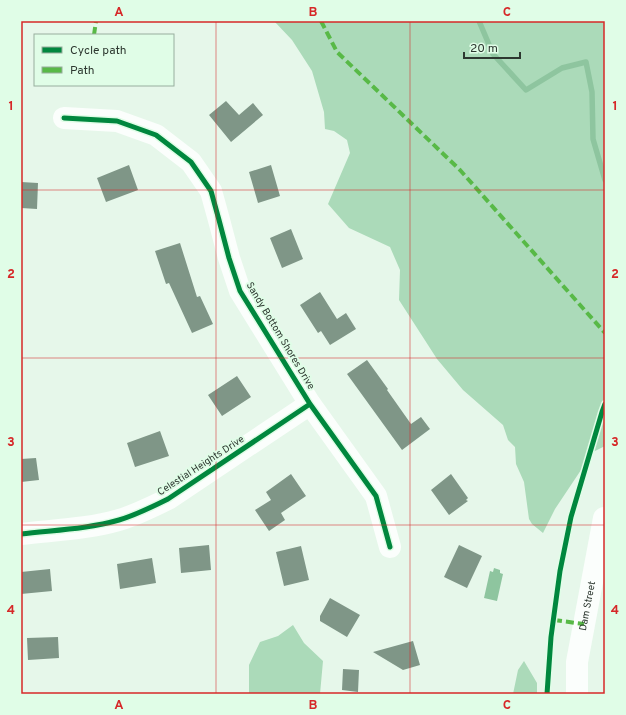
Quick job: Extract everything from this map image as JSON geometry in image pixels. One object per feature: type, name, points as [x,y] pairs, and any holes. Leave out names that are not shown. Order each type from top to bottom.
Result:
[{"type":"street","name":"Sandy Bottom Shores Drive","points":[[64,118],[117,121],[156,135],[191,162],[211,191],[229,258],[240,291],[310,404],[376,496],[390,547]]},
{"type":"street","name":"Celestial Heights Drive","points":[[21,534],[96,525],[120,520],[145,510],[168,499],[310,404]]},
{"type":"street","name":"Dam Street","points":[[577,694],[577,662],[604,518]]},
{"type":"shaded area","points":[[274,21],[605,21],[605,446],[593,452],[555,509],[543,533],[532,524],[529,519],[524,482],[516,464],[515,447],[508,440],[503,425],[463,390],[437,359],[399,300],[400,270],[390,247],[349,228],[328,204],[350,153],[347,140],[334,131],[325,129],[324,112],[312,71],[292,40]]},
{"type":"shaded area","points":[[494,568],[500,570],[500,573],[503,574],[497,601],[484,598],[490,571],[493,572]]},
{"type":"shaded area","points":[[293,625],[304,643],[323,661],[320,694],[249,694],[249,665],[260,642],[278,636]]},
{"type":"shaded area","points":[[524,661],[537,683],[537,694],[513,694],[518,670]]},
{"type":"building","points":[[226,101],[239,115],[253,103],[263,115],[231,142],[209,115]]},
{"type":"building","points":[[129,165],[138,190],[106,202],[97,178]]},
{"type":"building","points":[[271,165],[280,196],[258,203],[249,172]]},
{"type":"building","points":[[21,182],[38,183],[37,209],[21,208]]},
{"type":"building","points":[[291,229],[303,259],[282,268],[270,238]]},
{"type":"building","points":[[180,243],[197,297],[200,296],[213,324],[192,333],[169,283],[166,284],[155,251]]},
{"type":"building","points":[[320,292],[337,319],[346,313],[356,329],[330,345],[321,331],[318,333],[300,305]]},
{"type":"building","points":[[367,360],[411,424],[421,417],[430,429],[402,450],[347,374]]},
{"type":"building","points":[[237,376],[251,397],[222,416],[208,395]]},
{"type":"building","points":[[160,431],[169,456],[135,467],[127,443]]},
{"type":"building","points":[[36,458],[39,480],[21,482],[21,459]]},
{"type":"building","points":[[291,474],[306,496],[281,513],[285,520],[269,531],[255,510],[271,500],[266,492]]},
{"type":"building","points":[[451,474],[468,498],[466,500],[468,501],[449,515],[431,490]]},
{"type":"building","points":[[209,545],[211,570],[181,573],[179,548]]},
{"type":"building","points":[[459,545],[482,556],[467,588],[444,577]]},
{"type":"building","points":[[301,546],[309,580],[284,586],[276,552]]},
{"type":"building","points":[[152,558],[156,583],[120,589],[117,564]]},
{"type":"building","points":[[50,569],[52,591],[21,594],[21,572]]},
{"type":"building","points":[[330,598],[360,615],[347,637],[320,621],[320,616]]},
{"type":"building","points":[[58,637],[59,658],[28,660],[27,638]]},
{"type":"building","points":[[413,641],[420,665],[403,670],[373,652]]},
{"type":"building","points":[[343,669],[359,670],[358,692],[342,690]]},
{"type":"waterway","points":[[479,21],[493,54],[526,90],[562,68],[586,62],[592,92],[593,139],[605,180]]},
{"type":"marked path","points":[[94,34],[96,21]]},
{"type":"marked path","points":[[321,21],[337,52],[460,170],[605,333]]},
{"type":"marked path","points":[[554,620],[584,624]]},
{"type":"cycle path","points":[[64,118],[117,121],[156,135],[191,162],[211,191],[229,258],[240,291],[310,404],[376,496],[390,547]]},
{"type":"cycle path","points":[[21,534],[71,529],[107,523],[144,511],[168,499],[310,404]]},
{"type":"cycle path","points":[[547,694],[551,637],[560,571],[571,517],[605,404]]}]
